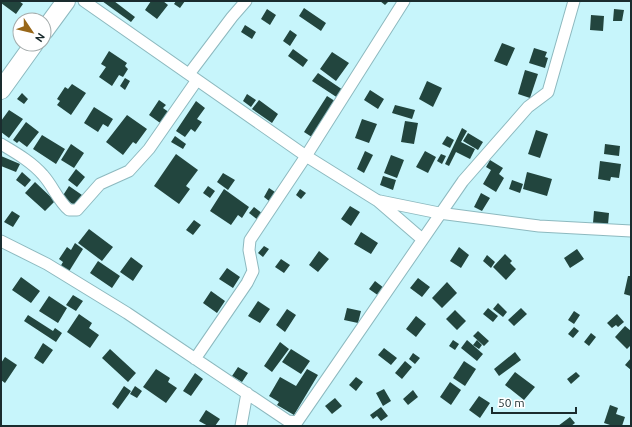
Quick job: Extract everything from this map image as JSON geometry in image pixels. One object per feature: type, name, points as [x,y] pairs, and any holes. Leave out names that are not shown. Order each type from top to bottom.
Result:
[{"type":"main road","points":[[52,20],[66,1]]},
{"type":"main road","points":[[1,90],[28,52]]},
{"type":"street","points":[[84,1],[306,156],[378,201],[422,239]]},
{"type":"street","points":[[1,144],[28,161],[43,175],[63,205],[69,210],[77,210],[100,184],[129,171],[144,155],[232,16],[246,1]]},
{"type":"street","points":[[195,359],[247,283],[253,270],[249,250],[250,240],[306,156],[404,1]]},
{"type":"street","points":[[1,241],[54,268],[127,313],[288,421],[297,422],[462,181],[528,107],[548,92],[574,1]]},
{"type":"street","points":[[378,201],[439,213],[539,226],[631,231]]},
{"type":"street","points":[[242,426],[247,393]]},
{"type":"building","points":[[1,1],[19,1],[23,4],[17,12],[13,12],[1,3]]},
{"type":"building","points":[[102,1],[114,1],[135,17],[131,22]]},
{"type":"building","points":[[151,1],[163,1],[168,5],[157,19],[145,10]]},
{"type":"building","points":[[176,1],[185,1],[180,8],[174,4]]},
{"type":"building","points":[[380,1],[389,1],[385,5]]},
{"type":"building","points":[[304,8],[326,23],[321,31],[299,16]]},
{"type":"building","points":[[267,9],[276,15],[270,25],[261,19]]},
{"type":"building","points":[[614,9],[624,10],[622,21],[613,21]]},
{"type":"building","points":[[591,15],[604,16],[603,31],[590,30]]},
{"type":"building","points":[[245,25],[256,32],[252,39],[241,32]]},
{"type":"building","points":[[290,30],[297,35],[290,46],[283,41]]},
{"type":"building","points":[[502,43],[515,48],[507,66],[494,61]]},
{"type":"building","points":[[534,48],[547,52],[545,57],[548,58],[545,68],[529,63]]},
{"type":"building","points":[[293,49],[308,60],[303,67],[288,56]]},
{"type":"building","points":[[109,51],[127,63],[125,66],[128,69],[123,77],[119,75],[112,86],[99,77],[106,67],[101,64]]},
{"type":"building","points":[[332,52],[349,63],[336,81],[320,69]]},
{"type":"building","points":[[525,70],[538,74],[530,98],[518,94]]},
{"type":"building","points":[[318,73],[346,92],[341,100],[312,81]]},
{"type":"building","points":[[125,78],[130,81],[125,90],[120,86]]},
{"type":"building","points":[[427,81],[442,88],[433,107],[419,99]]},
{"type":"building","points":[[72,84],[86,93],[71,115],[57,105],[60,101],[57,99],[65,87],[68,89]]},
{"type":"building","points":[[370,90],[384,99],[378,109],[364,100]]},
{"type":"building","points":[[22,93],[28,99],[24,104],[17,99]]},
{"type":"building","points":[[247,94],[256,100],[251,107],[243,101]]},
{"type":"building","points":[[327,96],[338,103],[315,139],[304,132]]},
{"type":"building","points":[[159,100],[166,105],[163,108],[170,113],[163,125],[149,115]]},
{"type":"building","points":[[259,100],[278,114],[272,123],[252,109]]},
{"type":"building","points":[[196,101],[205,108],[197,119],[202,122],[195,132],[191,129],[185,137],[176,131]]},
{"type":"building","points":[[395,105],[415,110],[412,119],[392,113]]},
{"type":"building","points":[[94,107],[113,119],[108,127],[103,124],[98,132],[84,123]]},
{"type":"building","points":[[9,110],[23,119],[9,138],[1,132],[1,121]]},
{"type":"building","points":[[127,115],[147,129],[136,144],[133,142],[123,155],[106,142]]},
{"type":"building","points":[[362,119],[377,124],[369,143],[355,138]]},
{"type":"building","points":[[405,121],[418,123],[414,144],[401,142]]},
{"type":"building","points":[[26,122],[39,132],[27,147],[19,141],[17,143],[13,140]]},
{"type":"building","points":[[462,128],[467,131],[461,142],[475,149],[470,159],[456,152],[449,166],[445,164]]},
{"type":"building","points":[[536,130],[548,134],[540,158],[528,154]]},
{"type":"building","points":[[468,133],[483,142],[478,150],[463,141]]},
{"type":"building","points":[[42,135],[65,149],[56,164],[33,149]]},
{"type":"building","points":[[175,136],[186,144],[183,149],[171,142]]},
{"type":"building","points":[[447,136],[454,140],[450,148],[442,144]]},
{"type":"building","points":[[71,144],[84,153],[74,168],[61,160]]},
{"type":"building","points":[[605,144],[620,146],[619,156],[604,154]]},
{"type":"building","points":[[365,151],[373,155],[364,173],[357,169]]},
{"type":"building","points":[[425,151],[436,157],[428,173],[416,167]]},
{"type":"building","points":[[176,154],[198,170],[186,186],[190,189],[179,204],[154,186]]},
{"type":"building","points":[[441,154],[446,156],[442,164],[437,161]]},
{"type":"building","points":[[391,155],[404,160],[397,178],[384,173]]},
{"type":"building","points":[[1,156],[20,164],[16,172],[1,166]]},
{"type":"building","points":[[490,160],[503,168],[499,174],[504,178],[496,192],[483,184],[491,170],[486,167]]},
{"type":"building","points":[[600,161],[621,164],[619,178],[611,177],[610,181],[598,179]]},
{"type":"building","points":[[76,169],[85,177],[77,187],[68,180]]},
{"type":"building","points":[[22,172],[31,180],[25,187],[16,180]]},
{"type":"building","points":[[527,172],[552,179],[547,196],[523,189]]},
{"type":"building","points":[[223,173],[235,180],[228,190],[217,182]]},
{"type":"building","points":[[383,176],[396,180],[393,190],[380,185]]},
{"type":"building","points":[[512,180],[523,184],[520,193],[509,189]]},
{"type":"building","points":[[35,182],[55,201],[45,211],[25,193]]},
{"type":"building","points":[[69,186],[82,195],[74,205],[62,197]]},
{"type":"building","points":[[208,186],[215,191],[210,198],[203,193]]},
{"type":"building","points":[[269,188],[275,192],[269,201],[264,197]]},
{"type":"building","points":[[224,189],[249,207],[242,218],[238,215],[231,225],[210,211]]},
{"type":"building","points":[[300,189],[306,193],[301,199],[296,195]]},
{"type":"building","points":[[481,193],[490,198],[482,211],[474,207]]},
{"type":"building","points":[[350,206],[360,212],[351,226],[341,219]]},
{"type":"building","points":[[254,207],[263,214],[258,220],[249,213]]},
{"type":"building","points":[[12,211],[20,216],[13,227],[4,222]]},
{"type":"building","points":[[594,211],[609,213],[608,225],[593,223]]},
{"type":"building","points":[[194,220],[201,225],[193,235],[186,230]]},
{"type":"building","points":[[89,229],[113,247],[102,261],[78,243]]},
{"type":"building","points":[[361,232],[378,243],[371,254],[354,244]]},
{"type":"building","points":[[75,243],[83,249],[68,273],[60,267],[63,262],[59,259],[67,247],[71,250]]},
{"type":"building","points":[[264,246],[269,249],[263,257],[258,253]]},
{"type":"building","points":[[459,247],[469,255],[461,268],[450,261]]},
{"type":"building","points":[[577,249],[584,259],[570,268],[564,258]]},
{"type":"building","points":[[319,251],[329,259],[318,272],[309,265]]},
{"type":"building","points":[[505,254],[512,261],[510,263],[516,269],[506,280],[493,267]]},
{"type":"building","points":[[487,255],[495,262],[491,268],[483,261]]},
{"type":"building","points":[[131,257],[143,266],[133,281],[120,272]]},
{"type":"building","points":[[281,259],[290,265],[284,273],[275,267]]},
{"type":"building","points":[[98,261],[120,276],[112,288],[90,273]]},
{"type":"building","points":[[227,268],[240,277],[233,288],[219,279]]},
{"type":"building","points":[[628,276],[631,276],[631,296],[624,294]]},
{"type":"building","points":[[21,277],[40,291],[31,303],[12,290]]},
{"type":"building","points":[[418,278],[430,287],[422,297],[410,288]]},
{"type":"building","points":[[375,281],[384,288],[379,296],[369,289]]},
{"type":"building","points":[[447,282],[457,293],[442,308],[432,298]]},
{"type":"building","points":[[211,291],[225,301],[217,313],[203,303]]},
{"type":"building","points":[[73,295],[83,301],[76,311],[66,305]]},
{"type":"building","points":[[49,296],[67,308],[58,323],[39,311]]},
{"type":"building","points":[[258,301],[270,309],[260,323],[248,316]]},
{"type":"building","points":[[498,303],[507,312],[503,317],[493,309]]},
{"type":"building","points":[[347,308],[361,311],[358,323],[344,320]]},
{"type":"building","points":[[488,308],[498,316],[493,322],[483,314]]},
{"type":"building","points":[[521,308],[527,314],[514,326],[508,320]]},
{"type":"building","points":[[287,309],[296,315],[285,332],[276,325]]},
{"type":"building","points":[[455,310],[466,321],[457,330],[446,319]]},
{"type":"building","points":[[574,311],[580,315],[574,324],[568,320]]},
{"type":"building","points":[[79,314],[92,323],[89,328],[99,335],[90,348],[67,332]]},
{"type":"building","points":[[617,314],[624,322],[618,327],[616,325],[612,328],[607,323]]},
{"type":"building","points":[[28,315],[53,331],[55,328],[62,333],[56,342],[24,321]]},
{"type":"building","points":[[416,316],[426,324],[416,337],[406,329]]},
{"type":"building","points":[[625,326],[631,331],[631,345],[627,349],[615,337]]},
{"type":"building","points":[[574,327],[579,331],[573,338],[568,334]]},
{"type":"building","points":[[478,331],[489,341],[484,346],[473,336]]},
{"type":"building","points":[[591,333],[596,337],[589,346],[584,342]]},
{"type":"building","points":[[453,340],[459,344],[455,350],[449,346]]},
{"type":"building","points":[[467,340],[483,354],[477,361],[461,348]]},
{"type":"building","points":[[477,340],[482,345],[479,349],[473,345]]},
{"type":"building","points":[[280,342],[289,349],[272,372],[264,366]]},
{"type":"building","points":[[43,343],[53,350],[43,364],[34,358]]},
{"type":"building","points":[[384,348],[397,358],[391,365],[378,355]]},
{"type":"building","points":[[110,349],[136,373],[128,382],[102,358]]},
{"type":"building","points":[[291,349],[310,361],[301,374],[282,362]]},
{"type":"building","points":[[515,352],[521,360],[499,376],[494,369]]},
{"type":"building","points":[[413,353],[420,358],[415,364],[409,359]]},
{"type":"building","points":[[5,357],[17,365],[5,383],[1,380],[1,363]]},
{"type":"building","points":[[631,358],[631,370],[625,365]]},
{"type":"building","points":[[405,361],[412,367],[402,379],[395,373]]},
{"type":"building","points":[[464,361],[476,369],[465,386],[453,378]]},
{"type":"building","points":[[238,367],[248,373],[242,382],[232,376]]},
{"type":"building","points":[[156,369],[170,378],[168,382],[177,388],[166,403],[143,387]]},
{"type":"building","points":[[307,369],[318,375],[294,415],[277,405],[279,402],[269,396],[280,377],[296,386]]},
{"type":"building","points":[[515,372],[535,387],[524,400],[505,385]]},
{"type":"building","points":[[576,372],[580,376],[571,384],[567,379]]},
{"type":"building","points":[[195,373],[203,379],[191,396],[183,391]]},
{"type":"building","points":[[356,377],[363,382],[356,391],[349,385]]},
{"type":"building","points":[[450,382],[461,390],[451,405],[440,397]]},
{"type":"building","points":[[124,386],[131,391],[118,409],[112,404]]},
{"type":"building","points":[[135,386],[142,391],[137,398],[130,394]]},
{"type":"building","points":[[384,389],[391,401],[383,406],[376,393]]},
{"type":"building","points":[[413,390],[418,397],[408,405],[403,399]]},
{"type":"building","points":[[479,396],[490,403],[480,418],[469,410]]},
{"type":"building","points":[[335,398],[342,406],[332,414],[325,406]]},
{"type":"building","points":[[610,405],[618,408],[616,414],[625,417],[622,426],[613,426],[604,423]]},
{"type":"building","points":[[381,407],[388,416],[381,421],[377,416],[373,419],[370,415]]},
{"type":"building","points":[[206,410],[220,419],[215,426],[208,426],[199,421]]},
{"type":"building","points":[[570,417],[575,423],[571,426],[558,426]]}]
